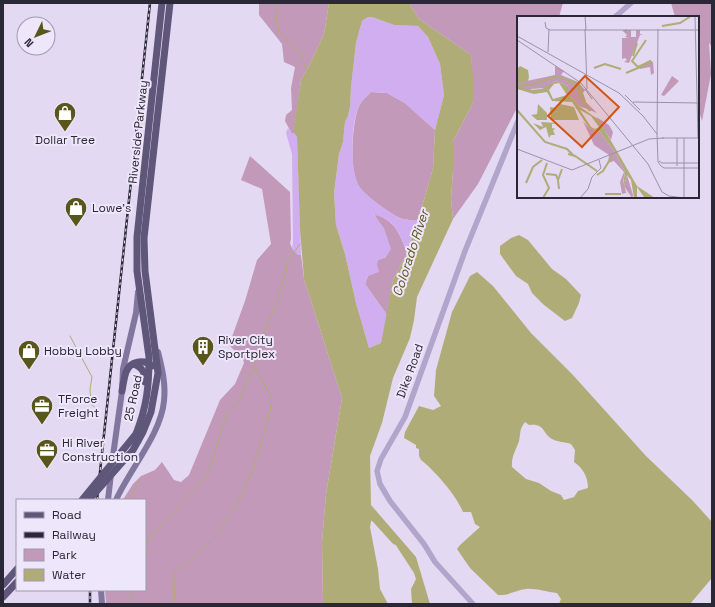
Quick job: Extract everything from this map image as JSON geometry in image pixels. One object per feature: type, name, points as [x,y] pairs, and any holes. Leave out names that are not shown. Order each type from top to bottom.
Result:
[{"type":"main road","name":"Riverside Parkway","points":[[146,283],[144,238],[162,3]]},
{"type":"main road","name":"Riverside Parkway","points":[[108,499],[122,391],[123,369],[136,313],[138,282],[136,261],[137,237],[148,172],[170,3]]},
{"type":"main road","name":"25 Road","points":[[83,499],[125,449],[136,434],[141,421],[150,379],[138,282]]},
{"type":"main road","name":"25 Road","points":[[90,499],[132,450],[143,432],[151,412],[158,373],[146,283]]},
{"type":"main road","points":[[117,499],[156,430],[163,408],[165,392],[164,378],[153,333]]},
{"type":"main road","points":[[122,391],[127,370],[134,364],[142,361],[149,363],[155,370],[156,389]]},
{"type":"main road","points":[[134,364],[141,368],[145,374],[146,400]]},
{"type":"main road","points":[[3,585],[16,570]]},
{"type":"main road","points":[[3,597],[16,583]]},
{"type":"main road","points":[[101,591],[102,604]]},
{"type":"street","points":[[616,16],[631,3]]},
{"type":"street","name":"Dike Road","points":[[473,604],[435,562],[424,544],[390,501],[380,484],[377,471],[380,459],[405,417],[465,251],[517,123]]},
{"type":"green space","points":[[259,3],[329,3],[324,34],[301,80],[294,133],[292,134],[285,121],[286,115],[292,110],[291,88],[295,67],[284,62],[282,44],[259,15]]},
{"type":"green space","points":[[409,3],[563,3],[559,16],[517,16],[517,108],[478,184],[453,219],[451,199],[453,141],[473,103],[471,55],[419,19]]},
{"type":"green space","points":[[671,3],[712,3],[712,47],[709,43],[711,74],[702,121],[699,111],[699,16],[675,16]]},
{"type":"green space","points":[[371,92],[387,93],[405,103],[435,130],[433,168],[418,221],[402,219],[391,213],[368,196],[357,182],[354,173],[352,149],[353,136],[359,106]]},
{"type":"green space","points":[[250,156],[290,192],[290,243],[294,251],[301,255],[304,279],[342,398],[326,494],[322,542],[323,604],[106,604],[105,591],[146,591],[146,499],[124,498],[133,484],[141,476],[155,470],[162,462],[174,480],[181,482],[189,475],[220,400],[235,384],[244,363],[243,359],[229,345],[245,301],[257,260],[271,244],[262,189],[241,180]]},
{"type":"green space","points":[[374,214],[392,224],[399,234],[407,253],[393,280],[387,315],[365,284],[368,276],[373,273],[378,260],[386,257],[378,221]]},
{"type":"sand","points":[[368,17],[394,25],[418,26],[428,37],[440,64],[444,95],[435,130],[405,103],[387,93],[371,92],[357,110],[352,147],[354,172],[357,182],[364,192],[400,218],[418,221],[407,253],[396,228],[387,220],[374,215],[384,228],[391,249],[386,257],[378,260],[377,264],[379,272],[368,276],[365,284],[387,315],[381,343],[369,348],[336,225],[334,193],[339,154],[343,142],[345,122],[350,107],[356,43],[362,21]]},
{"type":"sand","points":[[288,128],[292,134],[294,133],[297,137],[301,255],[298,255],[292,249],[292,154],[286,133]]},
{"type":"water","points":[[329,3],[409,3],[419,19],[471,55],[473,103],[453,141],[451,199],[453,219],[417,297],[410,338],[393,378],[382,423],[370,456],[371,505],[416,557],[430,604],[412,604],[411,589],[416,579],[414,573],[382,524],[372,517],[370,527],[378,569],[380,589],[388,604],[323,604],[322,542],[326,494],[342,398],[304,279],[300,230],[297,137],[294,133],[294,128],[301,80],[324,34]],"holes":[[[368,17],[394,25],[418,26],[428,37],[440,64],[444,95],[435,130],[433,168],[418,221],[407,253],[393,280],[381,343],[369,348],[336,225],[334,193],[339,154],[343,142],[345,122],[350,107],[356,43],[362,21]]]},
{"type":"water","points":[[519,235],[528,240],[552,269],[566,279],[581,295],[572,318],[565,321],[544,305],[532,293],[528,284],[516,276],[500,254],[500,246],[511,238]]},
{"type":"water","points":[[477,272],[493,286],[531,333],[572,374],[646,456],[693,501],[712,522],[712,578],[690,604],[559,604],[561,599],[557,593],[530,589],[505,595],[498,595],[470,568],[457,549],[480,527],[475,524],[471,512],[463,512],[460,505],[445,484],[421,460],[419,456],[419,449],[416,448],[416,445],[404,438],[405,432],[419,406],[433,410],[441,406],[434,396],[436,370],[452,312],[470,276]],"holes":[[[525,422],[529,425],[541,427],[549,437],[554,440],[571,444],[575,450],[574,462],[584,473],[588,488],[578,491],[574,497],[564,500],[561,495],[551,491],[539,483],[526,479],[512,467],[520,431]]]},
{"type":"waterway","points":[[276,3],[278,30],[300,53],[307,70]]},
{"type":"waterway","points":[[173,604],[175,597],[174,573],[215,537],[237,504],[251,475],[267,424],[272,399],[255,367],[259,343],[276,305],[286,271],[287,262],[300,244]]},
{"type":"waterway","points":[[70,336],[92,377],[90,389],[91,404],[99,411]]},
{"type":"waterway","points":[[146,552],[149,538],[198,486],[209,471],[227,414],[239,401],[246,383],[255,367]]},
{"type":"waterway","points":[[130,499],[139,481]]},
{"type":"waterway","name":"Colorado River","points":[[367,512],[395,541]]},
{"type":"waterway","points":[[128,591],[134,604]]},
{"type":"waterway","points":[[133,599],[134,591]]},
{"type":"railway","points":[[97,499],[150,3]]},
{"type":"railway","points":[[90,591],[90,604]]},
{"type":"place","name":"Dollar Tree","points":[[65,132]]},
{"type":"place","name":"Lowe's","points":[[76,228]]},
{"type":"place","name":"River City Sportplex","points":[[203,366]]},
{"type":"place","name":"Hobby Lobby","points":[[29,370]]},
{"type":"place","name":"TForce Freight","points":[[42,426]]},
{"type":"place","name":"Hi River Construction","points":[[47,470]]}]
